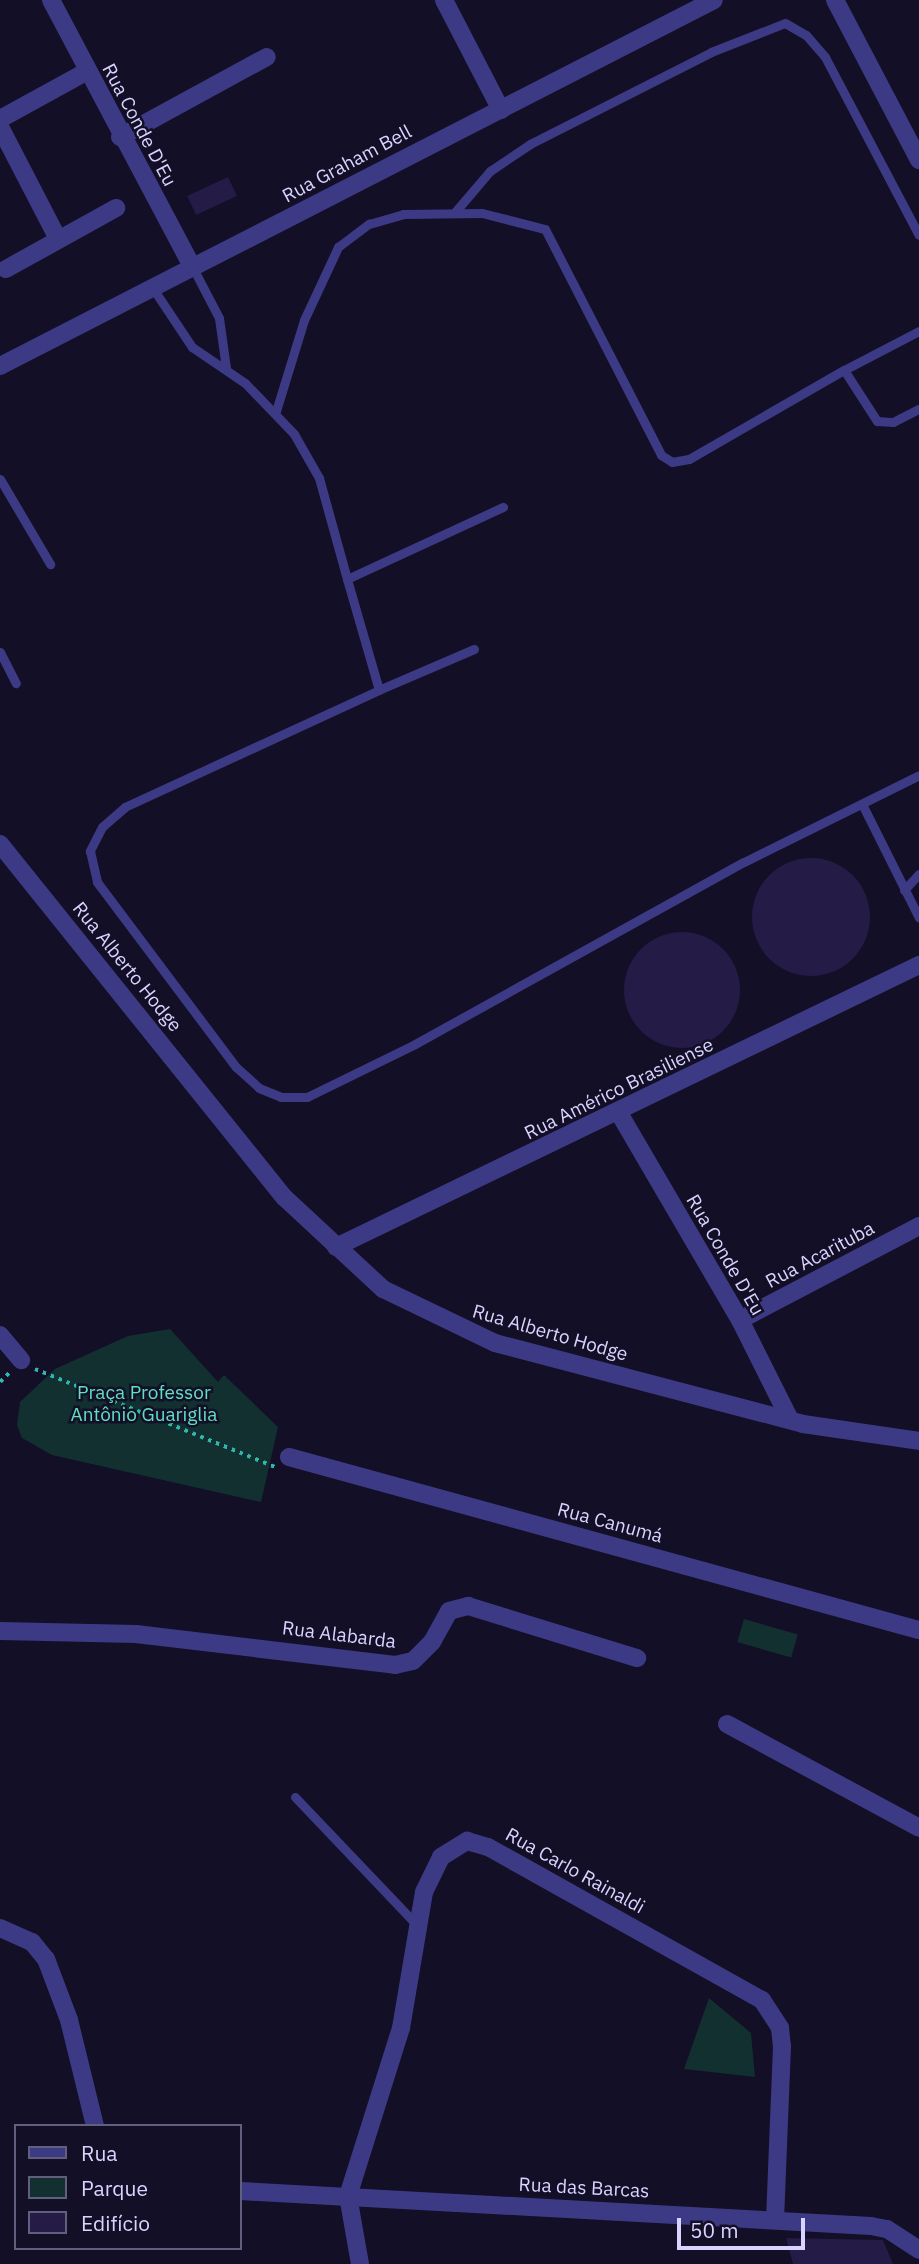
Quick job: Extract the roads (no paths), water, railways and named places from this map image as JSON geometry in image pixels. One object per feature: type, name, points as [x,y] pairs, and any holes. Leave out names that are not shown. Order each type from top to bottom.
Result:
[{"type":"street","name":"Rua Conde D'Eu","points":[[51,0],[120,137],[193,268]]},
{"type":"street","points":[[444,0],[501,110]]},
{"type":"street","name":"Rua Graham Bell","points":[[0,366],[154,290],[714,0]]},
{"type":"street","points":[[835,0],[919,160]]},
{"type":"street","points":[[120,137],[267,57]]},
{"type":"street","points":[[0,118],[86,72]]},
{"type":"street","points":[[0,127],[58,239]]},
{"type":"street","points":[[6,269],[116,208]]},
{"type":"street","name":"Rua Alberto Hodge","points":[[0,844],[285,1198],[383,1289],[495,1343],[790,1420],[919,1441]]},
{"type":"street","name":"Rua Américo Brasiliense","points":[[336,1247],[620,1113],[919,965]]},
{"type":"street","name":"Rua Conde D'Eu","points":[[620,1113],[740,1320],[790,1420]]},
{"type":"street","name":"Rua Acarituba","points":[[740,1320],[919,1226]]},
{"type":"street","points":[[0,1335],[21,1360]]},
{"type":"street","name":"Rua Canumá","points":[[289,1457],[919,1630]]},
{"type":"street","name":"Rua Alabarda","points":[[0,1631],[136,1634],[395,1665],[413,1661],[432,1642],[449,1611],[468,1606],[637,1658]]},
{"type":"street","points":[[727,1724],[919,1828]]},
{"type":"street","name":"Rua Carlo Rainaldi","points":[[348,2196],[401,2028],[424,1892],[441,1857],[467,1841],[477,1843],[746,1986],[772,2012],[782,2046],[775,2219]]},
{"type":"street","points":[[0,1928],[32,1942],[46,1959],[69,2020],[95,2124]]},
{"type":"street","name":"Rua das Barcas","points":[[242,2191],[775,2219],[887,2229],[919,2250]]},
{"type":"street","points":[[348,2196],[360,2264]]},
{"type":"lane","points":[[455,212],[490,171],[530,144],[711,52],[785,23],[806,35],[825,57],[919,235]]},
{"type":"lane","points":[[276,411],[304,320],[338,247],[383,217],[455,212],[523,220],[555,240],[661,455],[672,462],[689,459],[844,370],[919,331]]},
{"type":"lane","points":[[193,268],[219,318],[226,368]]},
{"type":"lane","points":[[154,290],[192,348],[226,368],[276,411],[319,478],[380,690]]},
{"type":"lane","points":[[844,370],[877,421],[893,422],[919,409]]},
{"type":"lane","points":[[0,479],[50,564]]},
{"type":"lane","points":[[347,579],[503,507]]},
{"type":"lane","points":[[474,649],[125,807],[102,827],[90,851],[97,882],[236,1067],[259,1088],[281,1097],[307,1097],[415,1044],[744,862],[919,775]]},
{"type":"lane","points":[[0,652],[16,683]]},
{"type":"lane","points":[[862,804],[919,918]]},
{"type":"lane","points":[[904,890],[919,874]]},
{"type":"lane","points":[[295,1797],[419,1927]]},
{"type":"park label","name":"Praça Professor Antônio Guariglia","points":[[144,1404]]}]
